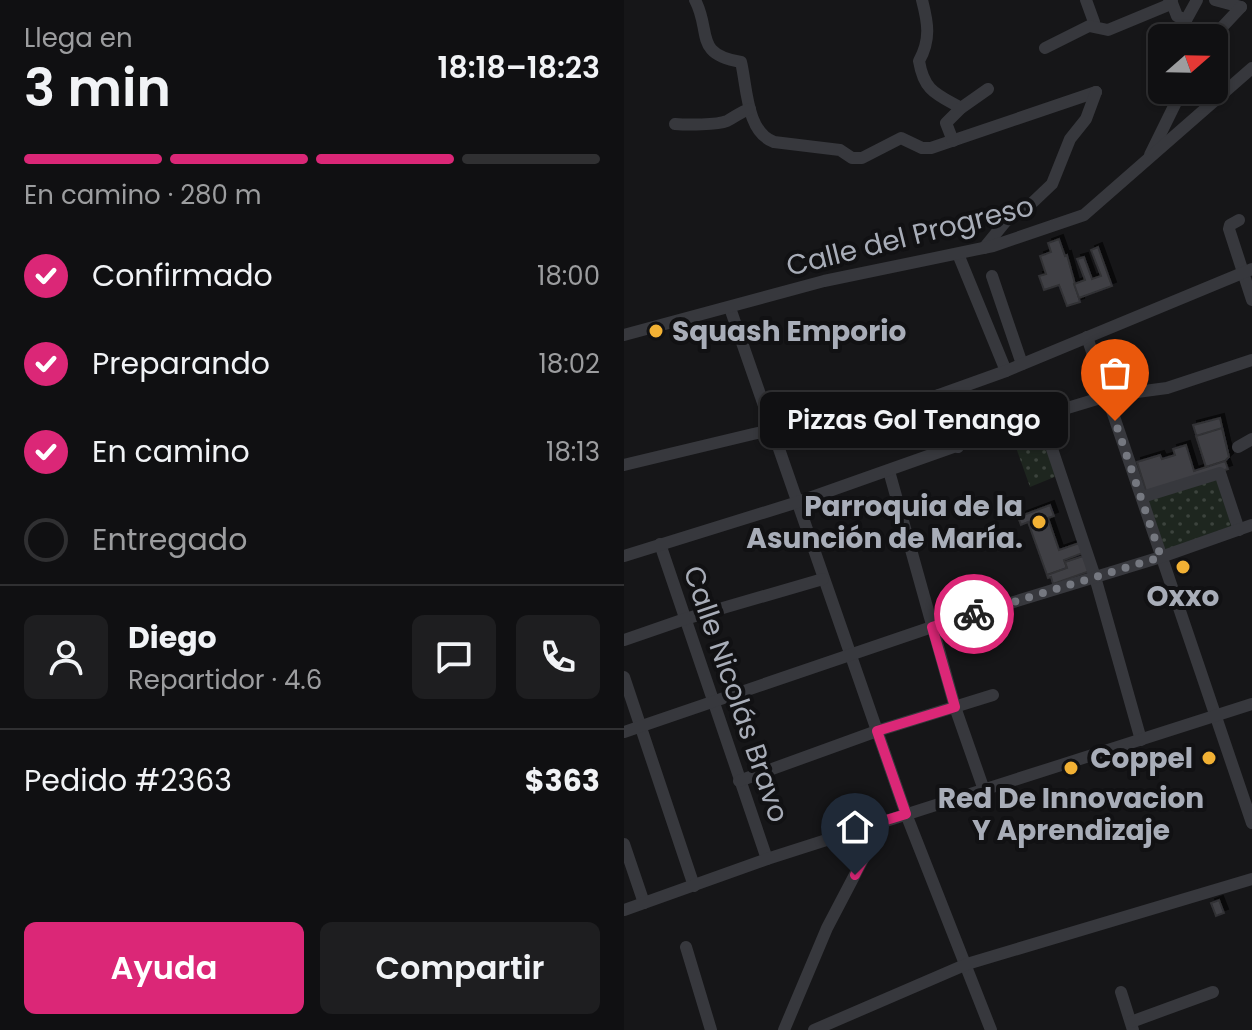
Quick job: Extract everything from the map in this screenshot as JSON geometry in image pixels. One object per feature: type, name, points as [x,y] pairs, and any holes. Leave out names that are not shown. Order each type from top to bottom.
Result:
[{"type":"street","points":[[695,0],[708,46],[728,61],[741,62],[750,109],[756,126],[766,139],[840,150],[852,158],[867,157],[897,138],[925,148],[1096,92],[1086,119],[1070,139],[1052,184],[1031,204],[1006,221],[984,248]]},
{"type":"street","points":[[922,0],[928,37],[919,61],[924,82],[936,94],[961,108]]},
{"type":"street","points":[[1086,0],[1093,26]]},
{"type":"street","points":[[1045,48],[1093,26],[1108,30],[1172,2],[1177,16],[1186,20],[1197,0]]},
{"type":"street","points":[[1215,0],[1241,7],[1225,24]]},
{"type":"street","name":"Calle del Progreso","points":[[624,335],[824,281],[984,248],[1084,215],[1252,68]]},
{"type":"street","points":[[953,141],[946,123],[988,89]]},
{"type":"street","points":[[1149,158],[1175,104]]},
{"type":"street","points":[[675,124],[715,124],[750,109]]},
{"type":"street","points":[[1239,220],[1229,229],[1247,271],[1252,300]]},
{"type":"street","points":[[958,254],[1006,371]]},
{"type":"street","points":[[624,465],[773,429],[939,395],[1006,371],[1247,271]]},
{"type":"street","points":[[992,276],[1022,364]]},
{"type":"street","points":[[730,308],[906,814],[991,1030]]},
{"type":"street","points":[[1087,337],[1216,715],[1248,796],[1252,823]]},
{"type":"street","points":[[624,556],[798,502],[1041,416],[1107,396],[1167,388],[1252,360]]},
{"type":"street","points":[[939,395],[958,447]]},
{"type":"street","points":[[1041,416],[1095,577],[1141,740]]},
{"type":"street","points":[[1238,447],[1252,439]]},
{"type":"street","points":[[889,471],[955,707],[984,790]]},
{"type":"street","points":[[1142,497],[1220,473],[1239,530]]},
{"type":"street","points":[[624,732],[932,627],[1161,557],[1252,525]]},
{"type":"street","name":"Calle Nicolás Bravo","points":[[660,544],[767,859]]},
{"type":"street","points":[[624,640],[823,579]]},
{"type":"street","points":[[624,677],[694,886]]},
{"type":"street","points":[[739,781],[877,731],[993,695]]},
{"type":"street","points":[[624,910],[767,859],[1252,704]]},
{"type":"street","points":[[784,1030],[827,928],[883,821]]},
{"type":"street","points":[[624,844],[644,903]]},
{"type":"street","points":[[814,1030],[967,964],[1252,879]]},
{"type":"street","points":[[686,947],[711,1030]]},
{"type":"street","points":[[1121,992],[1132,1026],[1213,992]]},
{"type":"shaded area","points":[[1042,427],[1057,476],[1030,487],[1013,439]]},
{"type":"shaded area","points":[[1219,475],[1236,528],[1165,551],[1147,499]]},
{"type":"building","points":[[1059,239],[1067,255],[1080,302],[1067,306],[1059,285],[1044,290],[1039,276],[1046,274],[1040,256],[1051,252],[1048,243]]},
{"type":"building","points":[[1098,247],[1112,286],[1079,298],[1074,284],[1085,280],[1077,259],[1084,257],[1092,279],[1101,276],[1091,250]]},
{"type":"building","points":[[1220,418],[1229,457],[1206,467],[1193,425]]},
{"type":"building","points":[[1222,428],[1229,457],[1206,467],[1196,436]]},
{"type":"building","points":[[1186,445],[1194,471],[1225,461],[1228,469],[1147,494],[1137,462],[1160,455],[1162,459],[1175,455],[1173,449]]},
{"type":"building","points":[[1050,505],[1054,516],[1048,518],[1059,550],[1079,543],[1083,553],[1064,560],[1067,568],[1047,575],[1028,522],[1021,525],[1018,517]]},
{"type":"building","points":[[1083,556],[1090,571],[1053,584],[1051,577],[1048,578],[1047,575],[1067,568],[1065,562]]},
{"type":"building","points":[[1219,900],[1224,913],[1216,916],[1211,903]]},
{"type":"way so far","points":[[974,614],[1161,557],[1115,421]]},
{"type":"place","name":"Squash Emporio","points":[[656,331]]},
{"type":"place","name":"Pizzas Gol Tenango","points":[[1115,421]]},
{"type":"place","name":"Parroquia de la Asunción de María.","points":[[1039,522]]},
{"type":"place","name":"Oxxo","points":[[1183,567]]},
{"type":"place","name":"Coppel","points":[[1209,758]]},
{"type":"place","name":"Red De Innovacion Y Aprendizaje","points":[[1071,768]]},
{"type":"route","points":[[855,875],[883,821],[906,814],[877,731],[955,707],[932,627],[974,614]]}]
